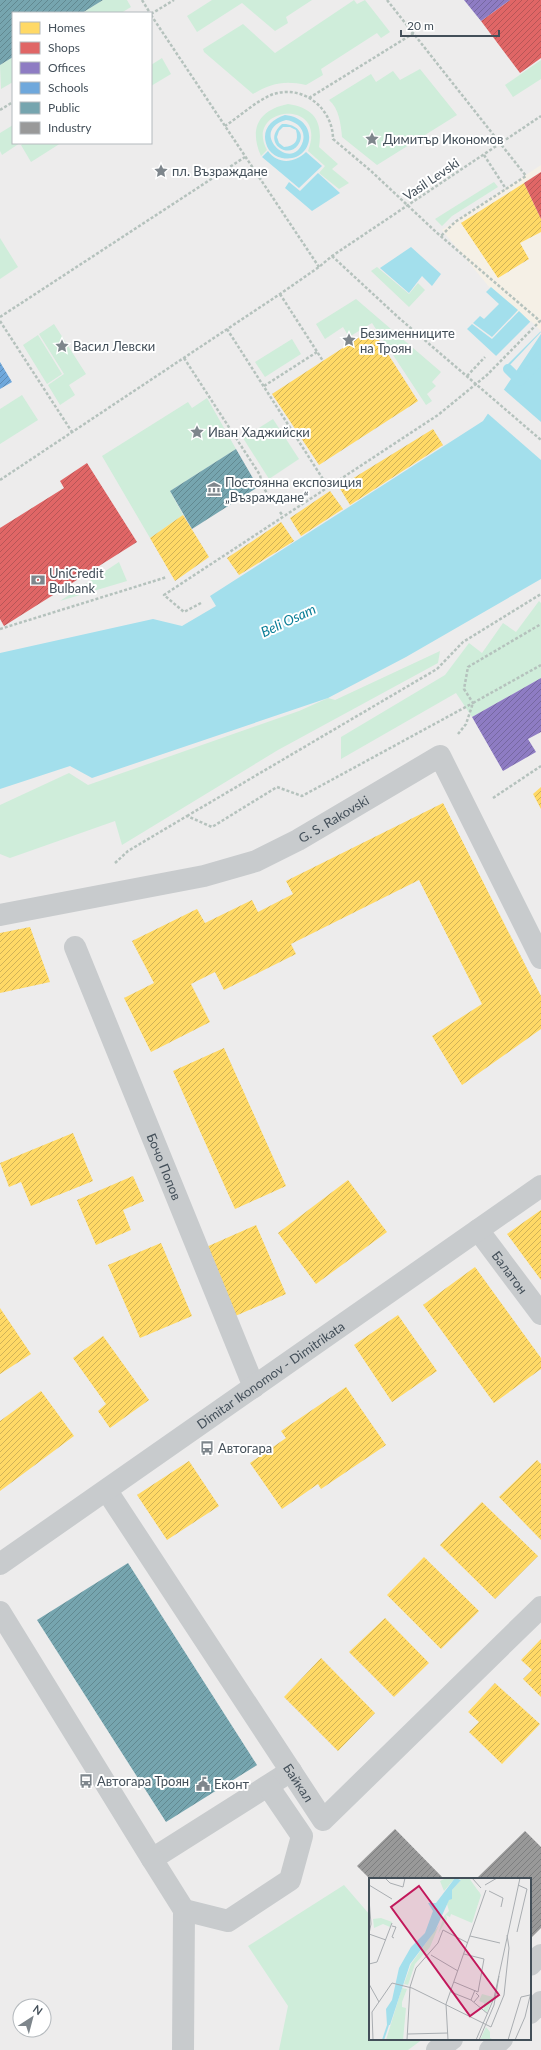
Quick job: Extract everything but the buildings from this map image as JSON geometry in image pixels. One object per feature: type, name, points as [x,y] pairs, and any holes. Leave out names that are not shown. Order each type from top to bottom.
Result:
[{"type":"street","name":"G. S. Rakovski","points":[[0,916],[204,876],[256,861],[298,840],[440,756],[541,958]]},
{"type":"street","name":"Бочо Попов","points":[[76,947],[254,1387]]},
{"type":"street","name":"Dimitar Ikonomov - Dimitrikata","points":[[0,1564],[107,1491],[541,1186]]},
{"type":"street","name":"Балатон","points":[[478,1230],[541,1314]]},
{"type":"street","name":"Байкал","points":[[107,1491],[323,1820],[541,1607]]},
{"type":"street","points":[[0,1612],[184,1910],[183,2050]]},
{"type":"street","points":[[152,1859],[291,1771]]},
{"type":"street","points":[[184,1910],[228,1921],[290,1880],[302,1836],[268,1786]]},
{"type":"street","points":[[531,1964],[541,1955]]},
{"type":"street","points":[[531,2012],[541,2002]]},
{"type":"street","points":[[437,2050],[451,2040]]},
{"type":"street","points":[[490,2050],[501,2040]]},
{"type":"path","points":[[142,0],[150,12]]},
{"type":"path","points":[[152,13],[174,0]]},
{"type":"path","points":[[387,0],[526,176],[455,222],[441,236]]},
{"type":"path","points":[[152,16],[319,267]]},
{"type":"path","points":[[309,98],[414,33]]},
{"type":"path","points":[[201,603],[184,612],[164,595],[438,415],[487,375],[540,321],[441,236],[371,171],[333,139],[329,118],[319,104],[305,94],[288,92],[272,95],[225,126]]},
{"type":"path","points":[[0,110],[12,103]]},
{"type":"path","name":"Vasil Levski","points":[[0,480],[280,294],[319,267],[332,256],[502,144],[541,116]]},
{"type":"path","points":[[484,155],[506,190]]},
{"type":"path","points":[[0,317],[245,157]]},
{"type":"path","points":[[332,256],[399,318],[541,440]]},
{"type":"path","points":[[280,294],[323,361]]},
{"type":"path","points":[[0,321],[72,432]]},
{"type":"path","points":[[227,329],[328,487]]},
{"type":"path","points":[[264,386],[317,352]]},
{"type":"path","points":[[184,358],[260,475],[262,485],[270,498]]},
{"type":"path","points":[[467,376],[485,358]]},
{"type":"path","points":[[280,512],[283,516]]},
{"type":"path","points":[[0,629],[167,576]]},
{"type":"path","points":[[110,866],[128,851],[437,669],[463,642],[541,594]]},
{"type":"path","points":[[466,724],[473,703],[464,688],[468,667],[541,624]]},
{"type":"path","points":[[187,816],[212,828],[277,787],[302,796],[541,666]]},
{"type":"path","points":[[469,814],[541,766]]},
{"type":"shaded area","points":[[541,165],[541,333],[500,300],[442,230]]},
{"type":"green space","points":[[103,0],[127,0],[131,7],[123,12],[84,12]]},
{"type":"green space","points":[[212,0],[312,0],[286,17],[288,23],[275,31],[242,3],[197,32],[187,16]]},
{"type":"green space","points":[[354,0],[357,4],[365,0],[390,32],[381,38],[377,33],[321,69],[323,75],[306,85],[285,83],[272,85],[253,94],[204,52],[203,49],[243,24],[275,53]]},
{"type":"green space","points":[[12,58],[12,83],[1,89],[0,65]]},
{"type":"green space","points":[[162,58],[171,74],[152,85],[152,64]]},
{"type":"green space","points":[[541,60],[541,79],[513,97],[505,85]]},
{"type":"green space","points":[[420,69],[457,115],[377,165],[342,137],[337,112],[329,100],[371,74],[376,82],[393,71],[400,80]]},
{"type":"green space","points":[[288,104],[304,109],[315,117],[320,130],[319,147],[338,164],[332,169],[349,183],[339,189],[319,173],[325,166],[308,151],[311,134],[307,122],[298,115],[286,114],[275,117],[266,124],[263,135],[267,150],[261,156],[257,146],[256,137],[256,129],[259,122],[269,111]]},
{"type":"green space","points":[[12,126],[12,144],[18,144],[2,155],[0,151],[0,133]]},
{"type":"green space","points":[[22,144],[59,144],[31,162],[21,145]]},
{"type":"green space","points":[[494,182],[498,187],[452,216],[442,226],[435,219]]},
{"type":"green space","points":[[0,238],[18,267],[0,279]]},
{"type":"green space","points":[[377,267],[409,294],[418,283],[425,290],[409,307],[371,271]]},
{"type":"green space","points":[[356,299],[441,372],[432,382],[436,386],[427,394],[432,401],[426,405],[372,323],[349,337],[343,327],[325,339],[316,324]]},
{"type":"green space","points":[[54,324],[86,374],[69,385],[75,395],[60,405],[48,385],[64,374],[39,334]]},
{"type":"green space","points":[[38,335],[62,374],[47,384],[23,345]]},
{"type":"green space","points":[[292,339],[301,354],[265,377],[255,362]]},
{"type":"green space","points":[[22,395],[38,420],[0,444],[0,409]]},
{"type":"green space","points":[[207,398],[236,449],[170,491],[183,515],[150,538],[102,456],[188,402],[192,408]]},
{"type":"green space","points":[[273,419],[299,459],[269,479],[243,438]]},
{"type":"green space","points":[[119,562],[127,581],[60,601]]},
{"type":"green space","points":[[539,601],[541,603],[541,678],[472,717],[456,693],[341,759],[341,737],[445,675],[469,643],[482,653],[503,623],[516,632]]},
{"type":"green space","points":[[440,651],[438,663],[278,750],[122,845],[115,821],[10,858],[0,854],[0,805],[69,773],[88,785],[299,711],[328,698],[335,700]]},
{"type":"green space","points":[[344,1885],[369,1914],[369,2040],[422,2040],[408,2050],[279,2050],[288,2006],[248,1946]]},
{"type":"water","points":[[285,115],[297,118],[304,124],[308,132],[309,140],[306,148],[301,154],[293,158],[282,158],[276,156],[269,150],[266,144],[265,133],[267,128],[279,117]],"holes":[[[286,120],[297,124],[302,129],[304,137],[298,150],[291,154],[283,152],[276,147],[272,140],[271,133],[275,125]]]},
{"type":"water","points":[[282,124],[295,127],[300,132],[301,136],[298,145],[294,149],[288,151],[278,147],[275,143],[274,137],[276,131]],"holes":[[[283,127],[290,127],[296,130],[297,137],[293,144],[284,147],[279,143],[277,137],[279,131]]]},
{"type":"water","points":[[268,151],[277,159],[287,161],[302,156],[306,152],[322,166],[299,188],[262,157]]},
{"type":"water","points":[[318,173],[340,193],[312,211],[285,188],[289,182],[300,191]]},
{"type":"water","points":[[411,247],[441,274],[432,286],[422,276],[409,293],[380,268]]},
{"type":"water","points":[[491,287],[518,310],[492,337],[473,323],[480,316],[484,319],[499,304],[486,292]]},
{"type":"water","points":[[519,311],[541,332],[508,367],[467,329],[472,324],[492,339]]},
{"type":"water","name":"Beli Osam","points":[[541,334],[541,579],[406,657],[328,698],[92,778],[70,766],[0,789],[0,653],[153,619],[182,626],[216,606],[210,596],[483,421]]},
{"type":"pier","points":[[531,321],[541,331],[505,367],[495,357]]},
{"type":"pier","points":[[502,388],[541,422],[541,460],[486,412]]},
{"type":"waterway","points":[[508,369],[520,381],[541,359]]},
{"type":"place","name":"Димитър Икономов","points":[[372,139]]},
{"type":"place","name":"пл. Възраждане","points":[[161,171]]},
{"type":"place","name":"Безименниците на Троян","points":[[349,340]]},
{"type":"place","name":"Васил Левски","points":[[62,346]]},
{"type":"place","name":"Иван Хаджийски","points":[[197,432]]},
{"type":"place","name":"Постоянна експозиция „Възраждане“","points":[[214,489]]},
{"type":"place","name":"UniCredit Bulbank","points":[[38,580]]},
{"type":"place","name":"Автогара","points":[[207,1448]]},
{"type":"place","name":"Автогара Троян","points":[[86,1781]]},
{"type":"place","name":"Еконт","points":[[203,1784]]}]
